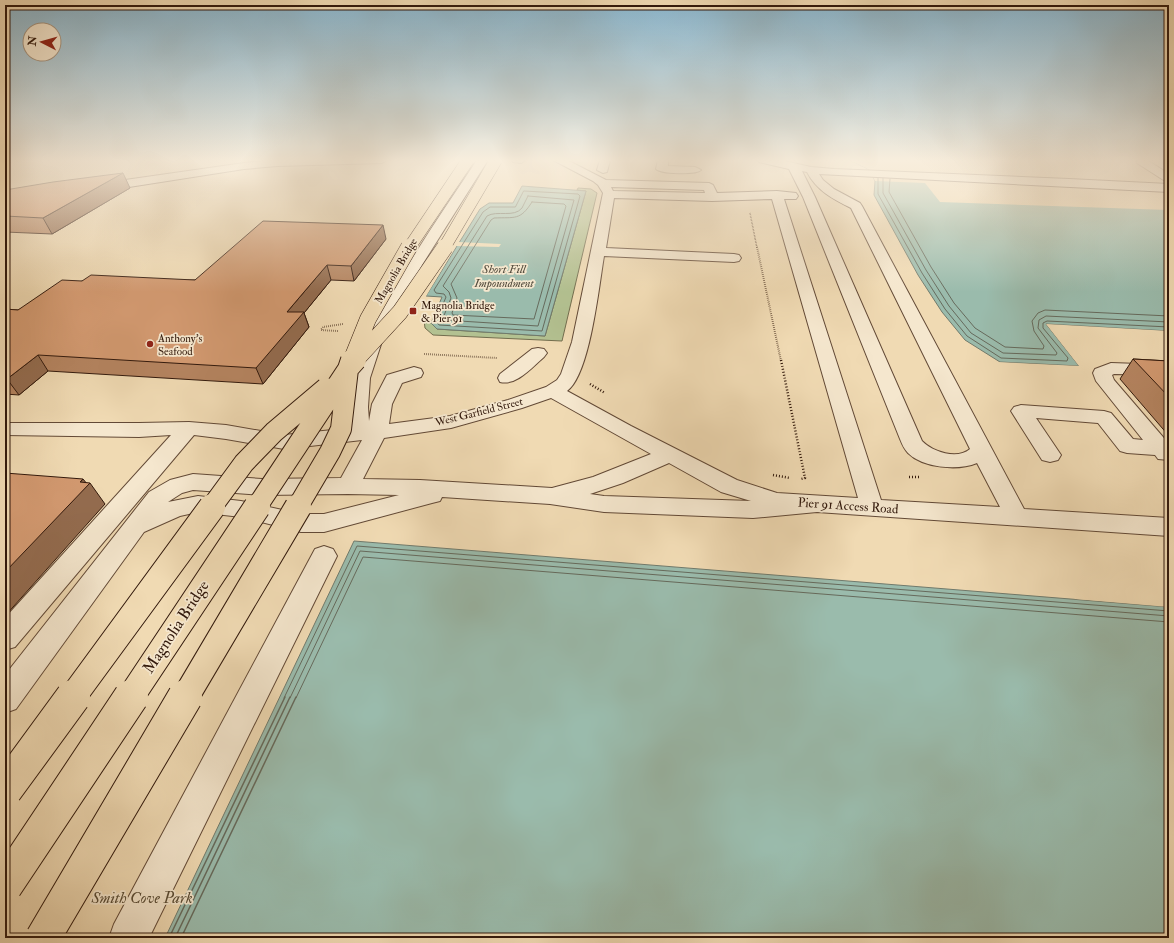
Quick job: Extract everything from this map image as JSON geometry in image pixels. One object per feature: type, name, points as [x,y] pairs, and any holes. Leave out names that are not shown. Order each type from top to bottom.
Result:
[{"type":"main road","name":"Magnolia Bridge","points":[[348,369],[368,319],[414,239],[438,204]]},
{"type":"main road","name":"Magnolia Bridge","points":[[5,886],[348,369],[398,315],[408,302],[469,204]]},
{"type":"main road","points":[[5,790],[244,463],[274,432],[348,369]]},
{"type":"main road","points":[[43,938],[330,452],[341,428],[348,369]]},
{"type":"street","points":[[377,432],[359,424],[358,407],[361,378],[377,332],[415,264],[454,204]]},
{"type":"street","name":"West Garfield Street","points":[[5,429],[139,430],[189,428],[226,432],[284,442],[451,422],[515,404],[553,391],[564,384],[570,374],[581,342],[598,252],[602,204]]},
{"type":"street","points":[[780,204],[872,507]]},
{"type":"street","points":[[812,204],[915,448],[927,455],[956,461],[968,459],[977,455],[981,450]]},
{"type":"street","points":[[852,204],[856,206],[1017,517]]},
{"type":"street","points":[[598,252],[734,258]]},
{"type":"street","points":[[508,378],[538,354]]},
{"type":"street","points":[[1165,453],[1105,381],[1102,373],[1111,368],[1169,370]]},
{"type":"street","points":[[348,486],[377,432],[382,404],[394,379],[414,373]]},
{"type":"street","name":"Pier 91 Access Road","points":[[553,391],[669,455],[730,486],[776,501],[1169,527]]},
{"type":"street","points":[[1050,455],[1022,411],[1104,417],[1127,446],[1165,453]]},
{"type":"street","points":[[5,638],[189,428]]},
{"type":"street","points":[[550,496],[577,490],[644,466],[669,455]]},
{"type":"street","points":[[5,699],[157,498],[174,486],[183,483],[193,482],[262,487],[348,486],[451,490],[550,496],[604,504],[753,510],[816,504]]},
{"type":"street","points":[[136,527],[175,508],[198,504],[241,509],[301,523],[324,524],[451,490]]},
{"type":"street","points":[[128,938],[324,556]]},
{"type":"path","points":[[749,208],[805,478]]},
{"type":"path","points":[[418,354],[504,358]]},
{"type":"green space","points":[[582,204],[594,204],[562,341],[433,335],[425,328],[424,320],[431,323],[437,329],[545,336]]},
{"type":"water","name":"Short Fill Impoundment","points":[[487,204],[582,204],[545,336],[437,329],[431,323],[442,297],[426,296],[480,209]]},
{"type":"water","points":[[879,204],[1169,204],[1169,331],[1046,324],[1079,366],[1000,362],[965,340],[942,312],[918,275]]},
{"type":"water","points":[[354,541],[1169,607],[1169,938],[165,938]]},
{"type":"pier","points":[[997,204],[1169,204],[1169,210]]},
{"type":"pier","points":[[463,233],[458,242],[501,244],[499,247],[456,246],[425,298],[424,295]]},
{"type":"pier","points":[[1046,324],[1169,331],[1169,333],[1050,327],[1081,365],[1080,368],[1000,364],[996,362],[1079,366]]},
{"type":"pier","points":[[1074,597],[1169,605],[1169,607],[1075,599]]},
{"type":"building","points":[[5,204],[68,204],[43,218],[5,216]]},
{"type":"building","points":[[263,221],[383,225],[351,266],[327,265],[287,312],[304,312],[256,368],[38,355],[7,379],[5,378],[5,309],[18,310],[62,280],[82,281],[91,275],[195,280]]},
{"type":"building","points":[[1133,359],[1169,361],[1169,397]]},
{"type":"building","points":[[5,473],[83,479],[80,482],[90,483],[5,572]]},
{"type":"place","name":"Magnolia Bridge & Pier 91","points":[[413,311]]},
{"type":"place","name":"Anthony's Seafood","points":[[150,344]]},
{"type":"park label","name":"Smith Cove Park","points":[[142,898]]}]
